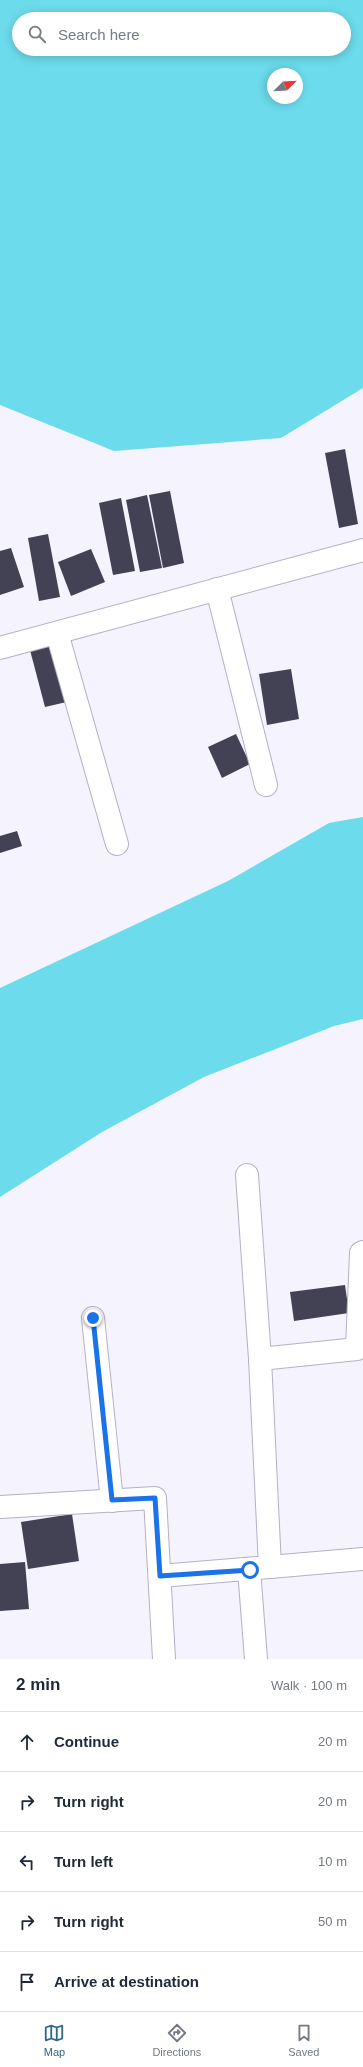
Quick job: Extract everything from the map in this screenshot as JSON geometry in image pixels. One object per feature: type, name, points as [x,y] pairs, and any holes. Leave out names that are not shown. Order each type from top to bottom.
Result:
[{"type":"street","points":[[0,648],[363,550]]},
{"type":"street","points":[[217,589],[266,784]]},
{"type":"street","points":[[57,633],[117,844]]},
{"type":"street","points":[[247,1175],[260,1359],[260,1568],[256,1659]]},
{"type":"street","points":[[260,1359],[358,1350],[361,1252],[363,1252]]},
{"type":"street","points":[[93,1318],[112,1500]]},
{"type":"street","points":[[0,1507],[155,1498],[164,1659]]},
{"type":"street","points":[[160,1576],[363,1559]]},
{"type":"water","points":[[0,0],[363,0],[363,388],[281,438],[114,451],[0,405]]},
{"type":"water","points":[[363,817],[363,1019],[334,1026],[204,1077],[102,1132],[0,1197],[0,988],[228,881],[329,823]]},
{"type":"building","points":[[345,449],[358,524],[339,528],[325,453]]},
{"type":"building","points":[[170,491],[184,563],[163,568],[149,495]]},
{"type":"building","points":[[147,495],[162,568],[140,572],[126,500]]},
{"type":"building","points":[[121,498],[135,571],[113,575],[99,503]]},
{"type":"building","points":[[48,534],[60,597],[39,601],[28,538]]},
{"type":"building","points":[[11,548],[24,587],[0,595],[0,551]]},
{"type":"building","points":[[91,549],[105,582],[71,596],[58,562]]},
{"type":"building","points":[[56,643],[71,701],[45,707],[30,650]]},
{"type":"building","points":[[291,669],[299,719],[267,725],[259,674]]},
{"type":"building","points":[[236,734],[250,764],[222,778],[208,747]]},
{"type":"building","points":[[17,831],[22,846],[0,853],[0,836]]},
{"type":"building","points":[[345,1285],[349,1313],[294,1321],[290,1292]]},
{"type":"building","points":[[72,1514],[79,1561],[28,1569],[21,1522]]},
{"type":"building","points":[[25,1562],[29,1609],[0,1611],[0,1564]]},
{"type":"route","points":[[93,1318],[112,1500],[155,1498],[160,1576],[250,1570]]}]
